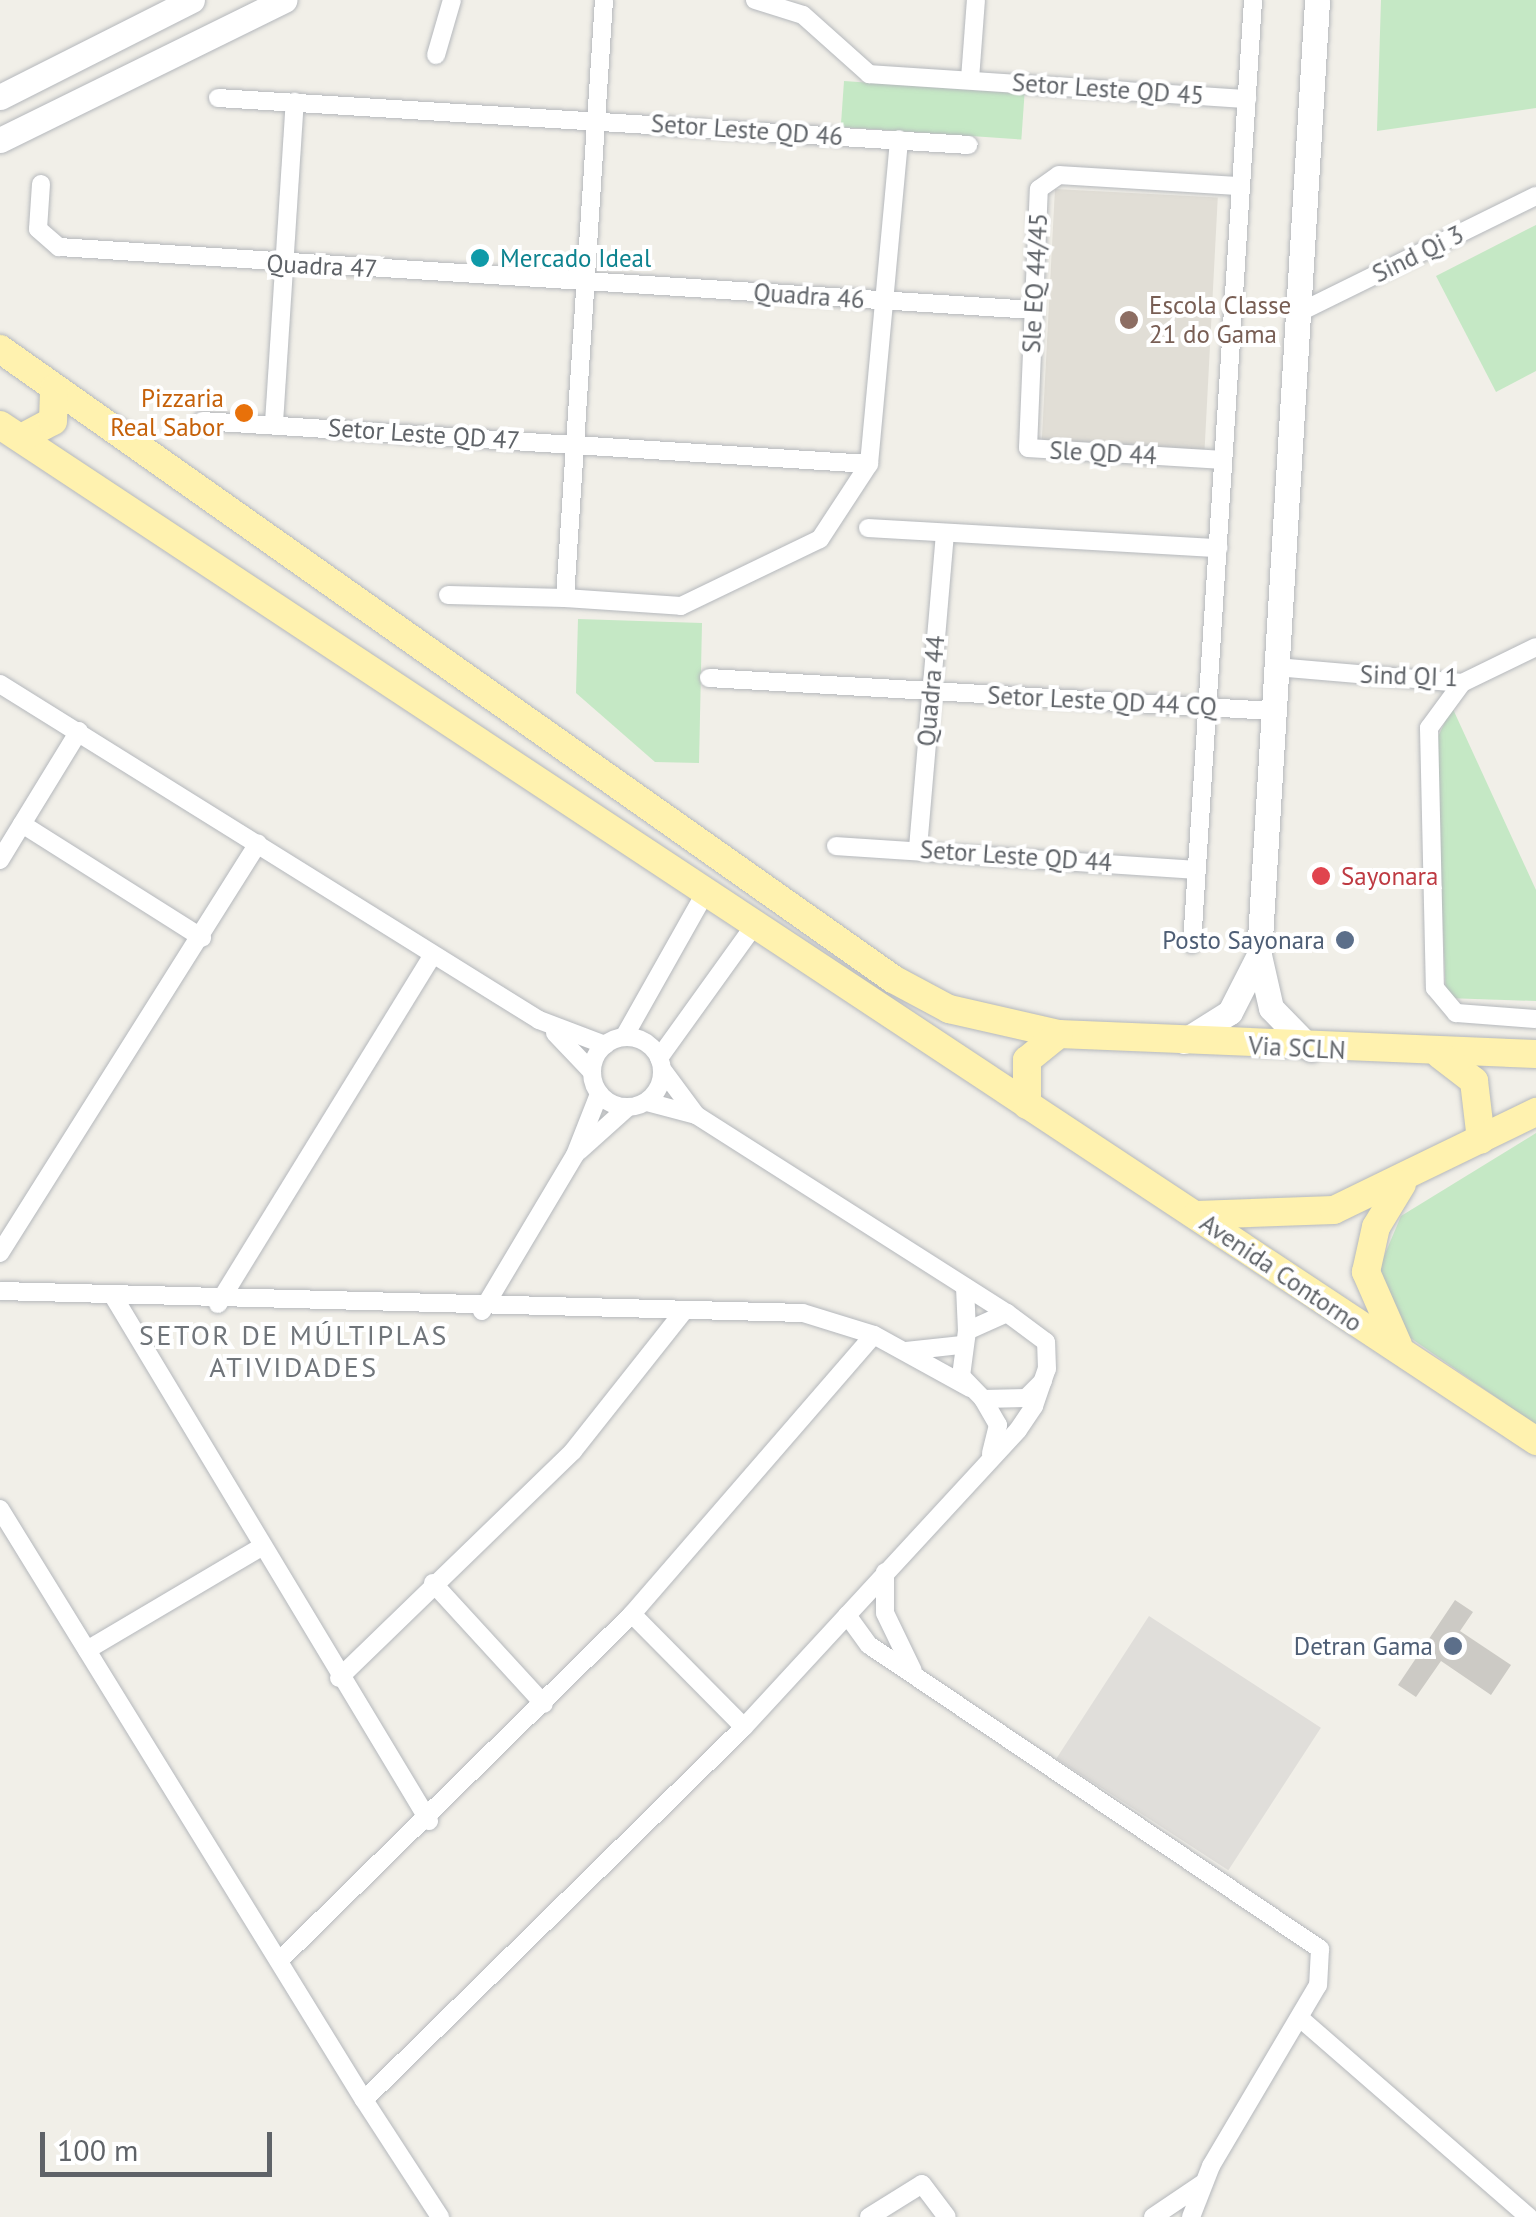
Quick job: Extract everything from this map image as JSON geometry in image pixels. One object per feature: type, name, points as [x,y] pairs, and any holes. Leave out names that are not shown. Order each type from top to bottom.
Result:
[{"type":"main road","points":[[0,97],[192,0]]},
{"type":"main road","points":[[1311,1049],[1271,1008],[1259,955],[1317,0]]},
{"type":"main road","points":[[0,140],[279,1]]},
{"type":"main road","name":"Via SCLN","points":[[0,349],[920,995],[994,1024],[1059,1034],[1439,1055],[1536,1054]]},
{"type":"main road","points":[[10,432],[53,421],[54,389]]},
{"type":"main road","name":"Avenida Contorno","points":[[10,432],[704,895],[1536,1441]]},
{"type":"main road","points":[[569,804],[568,781],[595,770]]},
{"type":"main road","points":[[1184,1041],[1230,1012],[1259,955]]},
{"type":"main road","points":[[1026,1106],[1027,1060],[1059,1034]]},
{"type":"main road","points":[[1439,1055],[1474,1081],[1482,1140]]},
{"type":"main road","points":[[1195,1215],[1312,1215],[1402,1184],[1536,1112]]},
{"type":"main road","points":[[1402,1184],[1376,1227],[1366,1272],[1405,1354]]},
{"type":"street","points":[[436,55],[452,0]]},
{"type":"street","points":[[565,598],[604,0]]},
{"type":"street","name":"Setor Leste QD 45","points":[[755,0],[803,15],[869,74],[1247,99]]},
{"type":"street","points":[[970,79],[976,0]]},
{"type":"street","points":[[1192,944],[1252,0]]},
{"type":"street","points":[[218,98],[594,120]]},
{"type":"street","points":[[274,422],[296,102]]},
{"type":"street","name":"Setor Leste QD 46","points":[[594,120],[969,145]]},
{"type":"street","points":[[448,595],[688,604],[809,550],[869,464],[899,140]]},
{"type":"street","name":"Sle EQ 44/45","points":[[1030,404],[1043,182],[1059,176],[1241,186]]},
{"type":"street","name":"Quadra 47","points":[[41,184],[38,229],[59,248],[286,265],[584,279]]},
{"type":"street","name":"Sind Qi 3","points":[[1300,312],[1536,196]]},
{"type":"street","name":"Quadra 46","points":[[584,279],[1033,310]]},
{"type":"street","name":"Sle QD 44","points":[[1030,404],[1030,449],[1223,460]]},
{"type":"street","name":"Setor Leste QD 47","points":[[202,421],[274,422],[574,444]]},
{"type":"street","points":[[574,444],[869,464]]},
{"type":"street","points":[[868,528],[1218,548]]},
{"type":"street","name":"Quadra 44","points":[[918,848],[945,533]]},
{"type":"street","name":"Sind QI 1","points":[[1276,667],[1462,682],[1536,647]]},
{"type":"street","points":[[710,678],[931,690]]},
{"type":"street","points":[[1462,682],[1429,728],[1434,988],[1456,1013],[1536,1019]]},
{"type":"street","points":[[0,684],[539,1020],[605,1044],[624,1037],[704,895]]},
{"type":"street","name":"Setor Leste QD 44 CQ","points":[[931,690],[1272,711]]},
{"type":"street","points":[[0,860],[79,731]]},
{"type":"street","points":[[22,824],[202,938]]},
{"type":"street","points":[[0,1254],[258,844]]},
{"type":"street","name":"Setor Leste QD 44","points":[[836,846],[918,848],[1196,870]]},
{"type":"street","points":[[647,1102],[661,1063],[753,927]]},
{"type":"street","points":[[218,1304],[433,955]]},
{"type":"street","points":[[482,1311],[574,1155],[599,1094],[592,1072],[539,1020]]},
{"type":"street","points":[[624,1037],[661,1063],[696,1115]]},
{"type":"street","points":[[592,1072],[605,1044]]},
{"type":"street","points":[[599,1094],[627,1108]]},
{"type":"street","points":[[364,2100],[744,1727],[1026,1419],[1043,1381],[1046,1342],[1007,1313],[696,1115],[647,1102],[627,1108],[574,1155]]},
{"type":"street","points":[[965,1287],[963,1338],[977,1394],[998,1425],[986,1462]]},
{"type":"street","points":[[0,1291],[112,1294],[218,1304],[803,1313],[874,1335],[977,1394],[1026,1398],[1043,1381]]},
{"type":"street","points":[[112,1294],[339,1678],[429,1822]]},
{"type":"street","points":[[339,1678],[600,1422],[684,1311]]},
{"type":"street","points":[[901,1350],[963,1338],[1007,1313]]},
{"type":"street","points":[[280,1962],[429,1822],[632,1614],[874,1335]]},
{"type":"street","points":[[0,1509],[440,2217]]},
{"type":"street","points":[[87,1650],[261,1547]]},
{"type":"street","points":[[885,1572],[890,1629],[919,1680]]},
{"type":"street","points":[[433,1583],[544,1704]]},
{"type":"street","points":[[632,1614],[744,1727]]},
{"type":"street","points":[[846,1616],[860,1638],[919,1680],[1312,1938],[1323,1972],[1301,2019],[1202,2184],[1192,2217]]},
{"type":"street","points":[[1301,2019],[1529,2217]]},
{"type":"street","points":[[869,2217],[922,2184],[947,2217]]},
{"type":"street","points":[[1153,2217],[1202,2184]]},
{"type":"shaded area","name":"Escola Classe 21 do Gama","points":[[1055,189],[1218,198],[1204,451],[1042,443]]},
{"type":"shaded area","points":[[1149,1616],[1321,1728],[1228,1870],[1056,1759]]},
{"type":"green space","points":[[1381,0],[1536,0],[1536,108],[1377,131]]},
{"type":"green space","points":[[844,81],[1025,94],[1021,140],[841,127]]},
{"type":"green space","points":[[1536,225],[1536,371],[1496,392],[1436,276]]},
{"type":"green space","points":[[578,619],[702,623],[699,763],[655,762],[576,693]]},
{"type":"green space","points":[[1452,707],[1536,890],[1536,1001],[1446,998],[1435,743]]},
{"type":"green space","points":[[1536,1133],[1536,1425],[1399,1330],[1374,1280],[1401,1216]]},
{"type":"building","name":"Detran Gama","points":[[1455,1600],[1473,1612],[1460,1631],[1511,1665],[1491,1695],[1441,1661],[1416,1697],[1398,1685]]},
{"type":"place","name":"Mercado Ideal","points":[[480,258]]},
{"type":"place","name":"Escola Classe 21 do Gama","points":[[1129,320]]},
{"type":"place","name":"Pizzaria Real Sabor","points":[[244,413]]},
{"type":"place","name":"Sayonara","points":[[1321,876]]},
{"type":"place","name":"Posto Sayonara","points":[[1345,940]]},
{"type":"place","name":"Detran Gama","points":[[1453,1646]]},
{"type":"district","name":"SETOR DE MÚLTIPLAS ATIVIDADES","points":[[294,1351]]}]
